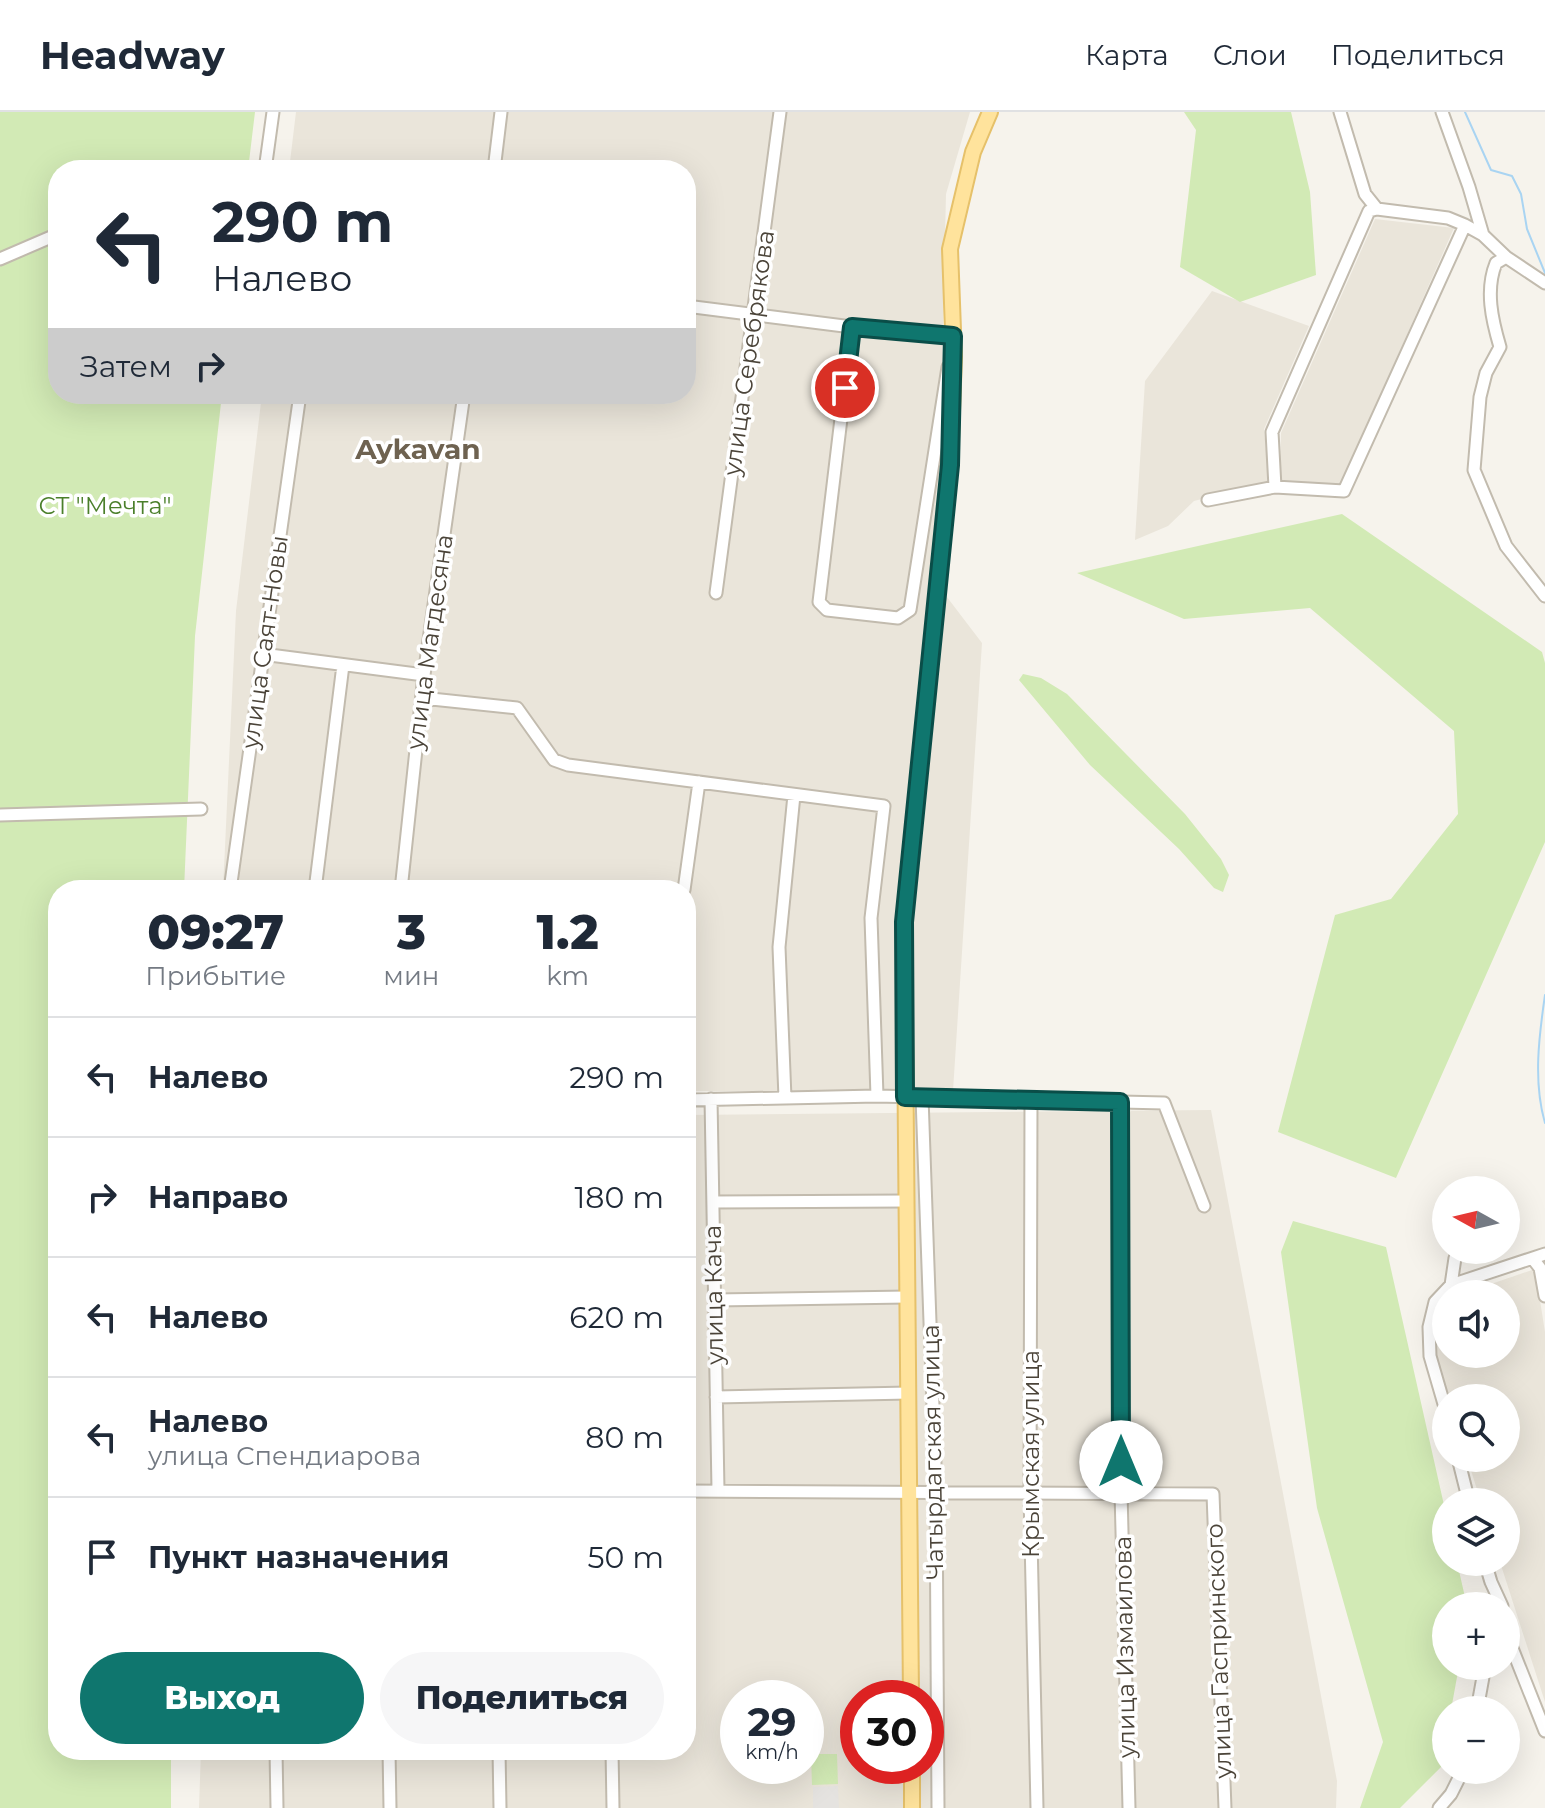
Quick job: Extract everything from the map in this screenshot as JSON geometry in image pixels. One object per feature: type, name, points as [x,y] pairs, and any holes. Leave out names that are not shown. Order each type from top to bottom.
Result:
[{"type":"main road","points":[[911,1680],[904,922],[950,465],[953,336],[950,249],[973,152],[990,112]]},
{"type":"main road","points":[[912,1784],[912,1808]]},
{"type":"street","points":[[266,160],[273,112]]},
{"type":"street","points":[[495,160],[501,112]]},
{"type":"street","name":"улица Серебрякова","points":[[716,593],[780,112]]},
{"type":"street","points":[[1340,112],[1365,194],[1377,209]]},
{"type":"street","points":[[1442,112],[1483,235]]},
{"type":"street","points":[[1275,487],[1272,432],[1369,211],[1377,209],[1448,218],[1483,235],[1506,257],[1542,282]]},
{"type":"street","points":[[1208,500],[1275,487],[1344,491],[1465,225]]},
{"type":"street","points":[[0,259],[48,238]]},
{"type":"street","points":[[1506,257],[1496,263],[1491,274],[1491,313],[1500,347],[1486,373],[1480,397],[1474,470],[1506,546],[1545,596]]},
{"type":"street","points":[[696,307],[953,336],[910,610],[898,618],[827,610],[819,602],[852,327]]},
{"type":"street","name":"улица Саят-Новы","points":[[231,880],[299,404]]},
{"type":"street","name":"улица Магдесяна","points":[[402,880],[424,675],[463,404]]},
{"type":"street","points":[[262,654],[424,675]]},
{"type":"street","points":[[316,880],[343,665]]},
{"type":"street","points":[[422,698],[517,708],[554,760],[568,765],[884,806],[871,918],[877,1096]]},
{"type":"street","points":[[685,880],[699,782]]},
{"type":"street","points":[[785,1098],[779,947],[794,795]]},
{"type":"street","points":[[0,815],[201,809]]},
{"type":"street","points":[[696,1100],[877,1096],[1164,1103],[1204,1206]]},
{"type":"street","name":"Чатырдагская улица","points":[[922,1097],[936,1491],[938,1808]]},
{"type":"street","name":"улица Кача","points":[[711,1099],[718,1490]]},
{"type":"street","name":"Крымская улица","points":[[1031,1100],[1030,1494],[1037,1808]]},
{"type":"street","name":"улица Измаилова","points":[[1120,1102],[1121,1492],[1129,1808]]},
{"type":"street","points":[[713,1202],[906,1201]]},
{"type":"street","points":[[1467,1280],[1538,1257],[1545,1296]]},
{"type":"street","points":[[715,1300],[907,1297]]},
{"type":"street","points":[[1432,1314],[1429,1327],[1432,1363]]},
{"type":"street","points":[[716,1397],[909,1393]]},
{"type":"street","points":[[696,1491],[1121,1492]]},
{"type":"street","name":"улица Гаспринского","points":[[1121,1492],[1213,1494],[1225,1808]]},
{"type":"street","points":[[1489,1576],[1496,1592]]},
{"type":"street","points":[[1491,1582],[1491,1592]]},
{"type":"street","points":[[1520,1668],[1545,1731]]},
{"type":"street","points":[[276,1760],[277,1808]]},
{"type":"street","points":[[389,1760],[390,1808]]},
{"type":"street","points":[[499,1760],[500,1808]]},
{"type":"street","points":[[612,1760],[613,1808]]},
{"type":"street","points":[[1439,1808],[1456,1784]]},
{"type":"shaded area","points":[[296,112],[970,112],[946,194],[937,584],[982,643],[953,1091],[696,1091],[696,880],[223,880],[236,611],[261,404],[696,404],[696,160],[290,160]]},
{"type":"shaded area","points":[[1375,219],[1454,228],[1339,489],[1280,482],[1281,433]]},
{"type":"shaded area","points":[[1212,291],[1309,326],[1264,429],[1269,482],[1194,501],[1168,526],[1135,540],[1145,381]]},
{"type":"shaded area","points":[[1211,1110],[1337,1781],[1336,1808],[199,1808],[201,1760],[696,1760],[696,1115]]},
{"type":"shaded area","points":[[1535,1269],[1545,1332],[1545,1702],[1520,1624],[1520,1592],[1510,1592],[1504,1576],[1520,1576],[1520,1488],[1477,1488],[1471,1472],[1520,1472],[1520,1384],[1443,1384],[1438,1368],[1520,1368],[1520,1280],[1503,1280]]},
{"type":"shaded area","points":[[838,1786],[839,1808],[813,1808],[813,1787]]},
{"type":"green space","name":"СТ \"Мечта\"","points":[[0,112],[255,112],[249,160],[48,160],[48,404],[221,404],[195,636],[184,880],[48,880],[48,1760],[171,1760],[171,1808],[0,1808]]},
{"type":"green space","points":[[1184,112],[1291,112],[1310,192],[1316,275],[1240,302],[1180,267],[1196,130]]},
{"type":"green space","points":[[1342,514],[1542,652],[1545,663],[1545,842],[1396,1178],[1278,1132],[1335,915],[1391,899],[1458,814],[1454,731],[1310,608],[1184,619],[1077,573]]},
{"type":"green space","points":[[1023,674],[1041,678],[1067,694],[1185,814],[1221,859],[1229,875],[1223,892],[1214,888],[1179,849],[1090,765],[1019,680]]},
{"type":"green space","points":[[1293,1221],[1386,1247],[1432,1452],[1432,1472],[1437,1472],[1440,1488],[1432,1488],[1432,1576],[1460,1576],[1464,1592],[1432,1592],[1432,1680],[1456,1680],[1454,1696],[1432,1696],[1432,1776],[1400,1808],[1360,1808],[1383,1742],[1317,1508],[1281,1252]]},
{"type":"green space","points":[[824,1754],[837,1754],[838,1784],[812,1785],[824,1784]]},
{"type":"waterway","points":[[1465,112],[1491,170],[1512,176],[1521,194],[1527,229],[1545,273]]},
{"type":"waterway","points":[[1545,995],[1538,1075],[1545,1123]]},
{"type":"district","name":"Aykavan","points":[[418,449]]},
{"type":"route","points":[[845,388],[852,327],[953,336],[950,465],[904,922],[905,1097],[1120,1102],[1121,1462]]}]
